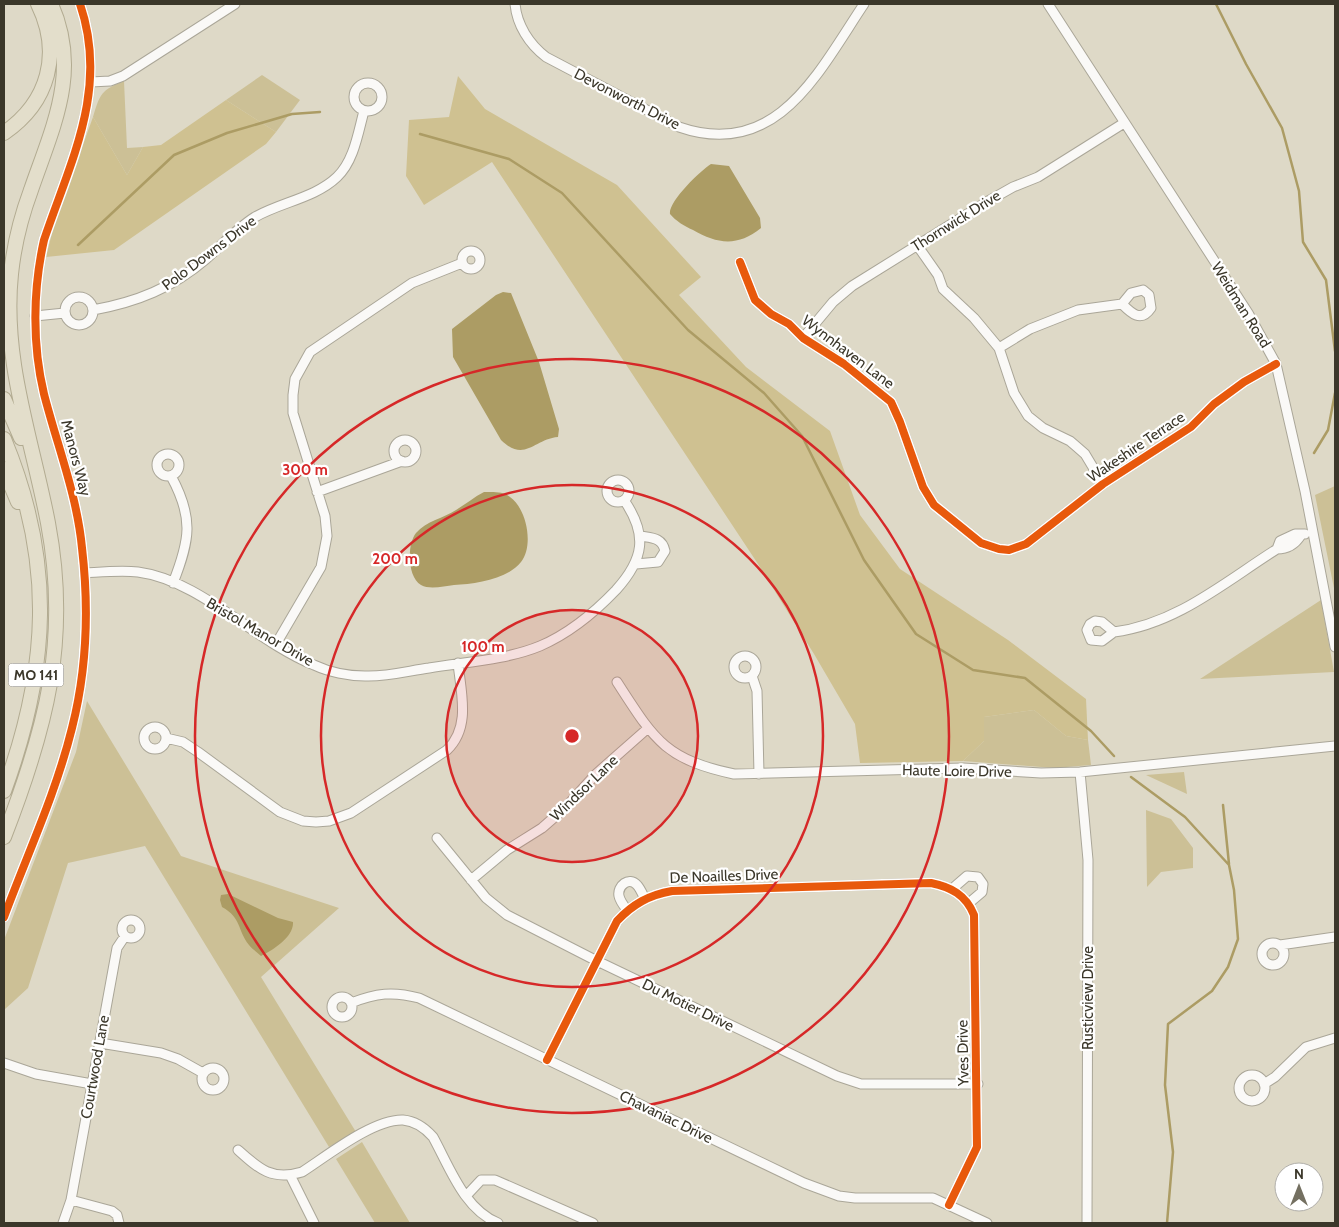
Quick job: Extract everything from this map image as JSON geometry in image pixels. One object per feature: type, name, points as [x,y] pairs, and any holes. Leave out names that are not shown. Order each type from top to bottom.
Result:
[{"type":"highway","points":[[4,133],[26,116],[38,100],[45,84],[50,49],[46,28],[38,4]]},
{"type":"highway","points":[[40,490],[15,382],[9,327],[9,298],[15,245],[22,218],[59,112],[63,92],[64,51],[61,32],[51,4]]},
{"type":"highway","name":"MO 141","points":[[4,399],[27,450],[40,490],[53,551],[56,582],[56,644],[53,674],[38,741],[4,837]]},
{"type":"highway","name":"MO 141","points":[[4,439],[24,493],[36,554],[41,615],[36,677],[23,736],[4,792]]},
{"type":"highway","points":[[4,469],[36,554]]},
{"type":"street","name":"Manors Way","points":[[4,917],[58,777],[74,721],[86,629],[85,572],[78,517],[41,380],[35,316],[40,258],[44,240],[83,125],[92,82],[90,43],[80,4]]},
{"type":"street","points":[[92,82],[110,81],[123,76],[235,4]]},
{"type":"street","name":"Devonworth Drive","points":[[515,4],[517,20],[530,42],[546,57],[679,127],[695,132],[721,134],[759,126],[772,120],[790,105],[814,77],[864,4]]},
{"type":"street","name":"Weidman Road","points":[[1048,4],[1248,313],[1276,364],[1313,532],[1335,647]]},
{"type":"street","name":"Polo Downs Drive","points":[[93,310],[129,303],[153,294],[197,266],[247,222],[322,189],[338,176],[348,162],[364,111]]},
{"type":"street","name":"Thornwick Drive","points":[[803,338],[843,293],[1003,192],[1038,177],[1124,123]]},
{"type":"street","points":[[918,244],[938,275],[943,289],[974,318],[999,348],[1014,392],[1028,416],[1043,428],[1077,447],[1085,454],[1103,484]]},
{"type":"street","name":"Wynnhaven Lane","points":[[740,262],[755,300],[789,324],[803,338],[844,364],[891,402],[923,487],[941,512],[981,543],[990,547],[1009,550]]},
{"type":"street","points":[[276,644],[321,566],[326,536],[325,516],[293,413],[292,395],[301,366],[310,352],[412,284],[462,263]]},
{"type":"street","points":[[79,297],[89,301],[93,310],[90,320],[81,325],[73,324],[65,313],[70,300],[79,297]]},
{"type":"street","points":[[999,348],[1030,329],[1078,310],[1122,304]]},
{"type":"street","points":[[35,316],[65,313]]},
{"type":"street","name":"Wakeshire Terrace","points":[[1009,550],[1026,544],[1103,484],[1191,427],[1214,404],[1244,382],[1276,364]]},
{"type":"street","points":[[318,492],[402,461]]},
{"type":"street","points":[[171,476],[186,517],[188,534],[184,555],[173,583]]},
{"type":"street","name":"Bristol Manor Drive","points":[[85,572],[136,572],[173,583],[314,665],[357,676],[378,676],[516,653],[540,646],[558,637],[612,594],[628,577],[636,564],[641,542],[638,521],[624,500]]},
{"type":"street","points":[[1114,632],[1129,630],[1188,607],[1277,548],[1280,541],[1295,534],[1302,535],[1313,532]]},
{"type":"street","points":[[636,564],[658,562],[665,551],[664,546],[658,539],[640,536]]},
{"type":"street","points":[[166,738],[183,742],[280,812],[304,821],[329,821],[350,813],[447,750],[454,743],[462,726],[463,708],[458,663]]},
{"type":"street","points":[[752,676],[757,692],[759,774]]},
{"type":"street","name":"Haute Loire Drive","points":[[617,682],[647,729],[670,752],[700,765],[734,774],[963,768],[1041,773],[1080,772],[1335,746]]},
{"type":"street","name":"Windsor Lane","points":[[471,880],[507,850],[542,828],[560,813],[596,774],[647,729]]},
{"type":"street","name":"Rusticview Drive","points":[[1080,772],[1088,860],[1086,1223]]},
{"type":"street","name":"Du Motier Drive","points":[[437,838],[496,908],[506,915],[595,960],[851,1081],[872,1084],[978,1084]]},
{"type":"street","points":[[952,889],[966,876],[978,877],[983,884],[982,892],[966,900]]},
{"type":"street","points":[[627,910],[619,898],[619,889],[624,883],[637,884],[645,899]]},
{"type":"street","name":"De Noailles Drive","points":[[547,1060],[595,960],[617,921],[627,910],[645,899],[672,891],[931,883],[952,889],[966,900]]},
{"type":"street","name":"Yves Drive","points":[[949,1205],[977,1147],[978,1084],[974,915],[966,900]]},
{"type":"street","name":"Courtwood Lane","points":[[66,1222],[117,948],[125,936]]},
{"type":"street","points":[[1280,945],[1335,937]]},
{"type":"street","name":"Chavaniac Drive","points":[[351,1003],[384,992],[419,998],[822,1191],[855,1198],[933,1198],[987,1223]]},
{"type":"street","points":[[1264,1084],[1275,1077],[1306,1047],[1335,1038]]},
{"type":"street","points":[[100,1043],[161,1053],[178,1059],[203,1073]]},
{"type":"street","points":[[4,1063],[27,1071],[92,1084]]},
{"type":"street","points":[[238,1150],[259,1169],[290,1175],[302,1172],[373,1128],[403,1120],[420,1126],[433,1137],[466,1196],[481,1213],[498,1223]]},
{"type":"street","points":[[290,1175],[314,1223]]},
{"type":"street","points":[[466,1196],[481,1180],[495,1180],[593,1223]]},
{"type":"street","points":[[71,1200],[112,1211],[119,1223]]},
{"type":"shaded area","points":[[262,75],[300,100],[276,132],[226,100]]},
{"type":"shaded area","points":[[458,76],[485,109],[617,185],[701,277],[679,295],[746,367],[830,431],[860,515],[900,569],[1008,640],[1086,699],[1088,740],[1066,736],[1034,710],[984,717],[984,741],[963,761],[860,763],[855,724],[814,654],[758,564],[492,162],[424,205],[406,176],[409,120],[449,117]]},
{"type":"shaded area","points":[[124,81],[127,148],[143,147],[127,175],[93,117],[102,94],[110,87]]},
{"type":"shaded area","points":[[226,100],[276,132],[266,144],[114,250],[46,257],[54,225],[93,117],[127,175],[143,147],[161,145]]},
{"type":"shaded area","points":[[711,164],[729,166],[760,218],[761,228],[736,241],[719,241],[686,227],[670,214],[674,202],[679,195]]},
{"type":"shaded area","points":[[503,292],[511,293],[539,362],[559,429],[558,437],[523,450],[509,447],[501,440],[453,357],[452,329],[496,295]]},
{"type":"shaded area","points":[[1335,486],[1335,593],[1315,495]]},
{"type":"shaded area","points":[[484,492],[498,492],[507,495],[521,510],[528,538],[525,555],[521,562],[508,573],[490,580],[437,587],[421,585],[413,575],[410,560],[411,545],[416,533],[425,525],[451,513]]},
{"type":"shaded area","points":[[1321,600],[1334,672],[1200,679]]},
{"type":"shaded area","points":[[87,701],[181,856],[339,908],[261,977],[356,1132],[329,1147],[145,846],[68,863],[28,988],[4,1010],[4,940],[76,752]]},
{"type":"shaded area","points":[[1034,710],[1066,736],[1088,740],[1091,765],[1054,768],[963,761],[984,741],[984,717]]},
{"type":"shaded area","points":[[1184,772],[1187,794],[1146,775]]},
{"type":"shaded area","points":[[1146,810],[1171,819],[1193,848],[1193,868],[1161,872],[1147,887]]},
{"type":"shaded area","points":[[228,894],[278,918],[293,922],[290,933],[277,947],[261,956],[245,940],[233,915],[222,907],[221,895]]},
{"type":"shaded area","points":[[362,1142],[410,1223],[375,1223],[336,1159]]},
{"type":"waterway","points":[[1216,4],[1246,64],[1282,128],[1299,191],[1303,242],[1326,280],[1335,351]]},
{"type":"waterway","points":[[78,245],[174,155],[227,133],[292,114],[320,112]]},
{"type":"waterway","points":[[420,134],[509,159],[562,193],[688,330],[764,393],[802,436],[864,560],[916,634],[973,670],[1025,678],[1091,731],[1114,756]]},
{"type":"waterway","points":[[1314,453],[1328,430],[1335,393]]},
{"type":"waterway","points":[[1131,777],[1185,817],[1229,865],[1234,890],[1238,939],[1228,967],[1212,991],[1168,1024],[1165,1085],[1173,1152],[1167,1223]]},
{"type":"waterway","points":[[1223,805],[1229,864]]},
{"type":"cycle path","points":[[4,917],[58,776],[77,706],[84,661],[86,593],[79,528],[71,489],[40,375],[35,317],[40,259],[44,240],[75,153],[88,95],[90,65],[88,35],[80,4]]},
{"type":"cycle path","points":[[740,262],[755,300],[771,314],[789,324],[803,338],[844,364],[891,402],[923,487],[934,505],[981,543],[999,549],[1009,550],[1026,544],[1103,484],[1191,427],[1214,404],[1244,382],[1276,364]]},
{"type":"cycle path","points":[[547,1060],[617,921],[635,905],[649,898],[672,891],[931,883],[945,887],[962,897],[974,915],[977,1147],[949,1205]]}]
